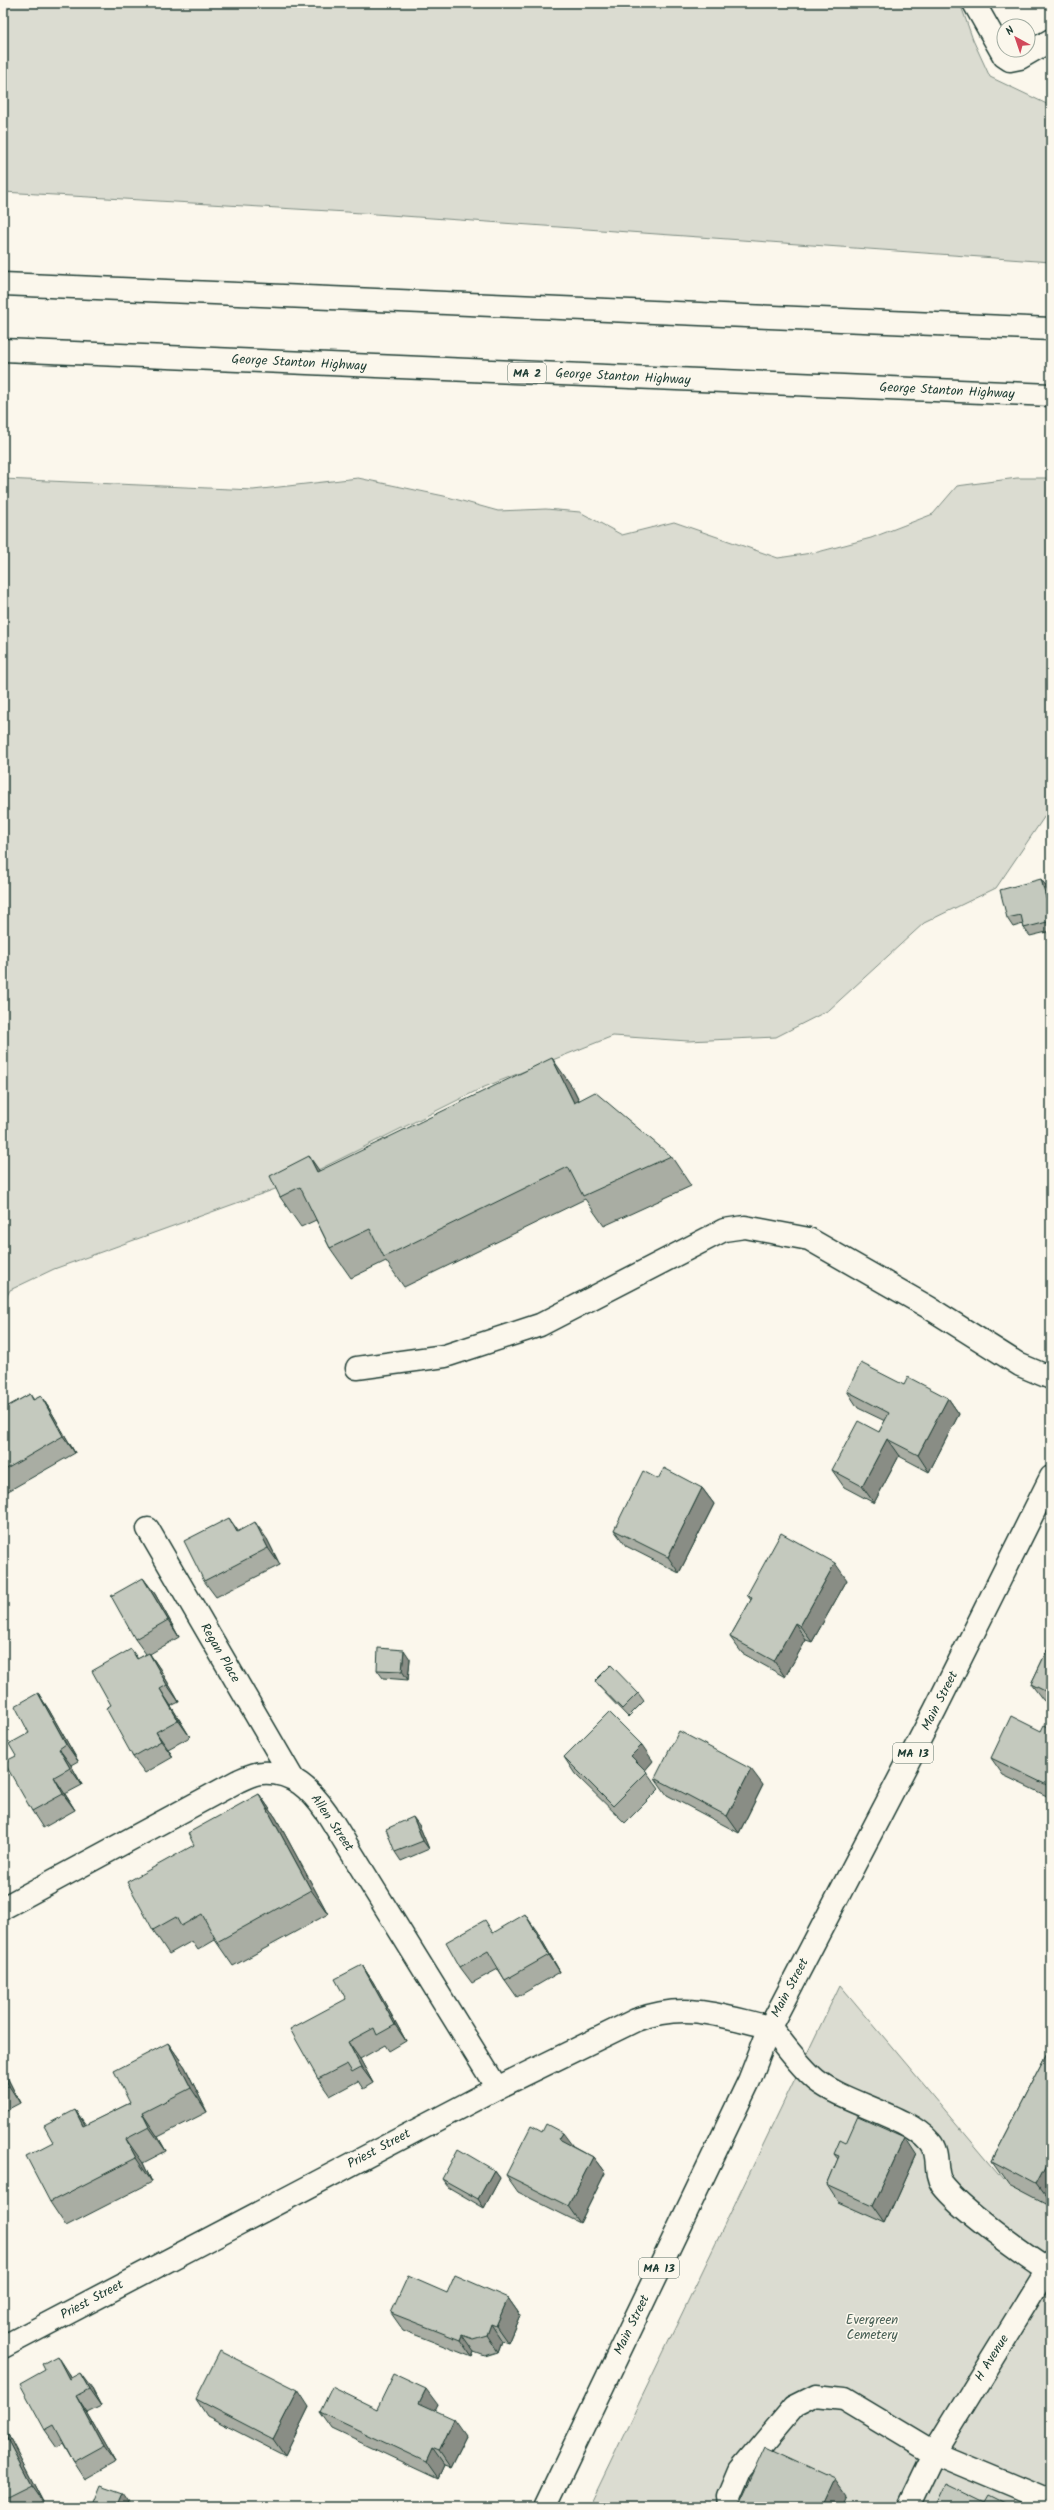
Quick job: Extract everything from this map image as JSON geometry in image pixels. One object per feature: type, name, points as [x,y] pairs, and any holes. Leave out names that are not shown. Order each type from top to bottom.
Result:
[{"type":"main road","points":[[974,3],[1007,59],[1014,61],[1051,40]]},
{"type":"main road","points":[[3,284],[1051,329]]},
{"type":"main road","name":"George Stanton Highway","points":[[3,350],[1051,396]]},
{"type":"main road","points":[[357,1368],[445,1356],[540,1325],[724,1230],[745,1227],[809,1239],[928,1307],[1020,1365],[1051,1378]]},
{"type":"main road","name":"Main Street","points":[[545,2507],[749,2081],[770,2027],[935,1710],[1051,1477]]},
{"type":"main road","name":"Regan Place","points":[[148,1529],[292,1777]]},
{"type":"main road","points":[[3,1908],[238,1781],[261,1773],[292,1777]]},
{"type":"main road","name":"Allen Street","points":[[292,1777],[314,1794],[327,1813],[497,2088]]},
{"type":"main road","name":"Priest Street","points":[[3,2347],[497,2088],[636,2020],[656,2013],[692,2010],[770,2027]]},
{"type":"main road","points":[[770,2027],[816,2079],[908,2126],[930,2142],[937,2154],[936,2168],[942,2184],[952,2196],[987,2225],[1050,2268]]},
{"type":"main road","name":"H Avenue","points":[[908,2507],[934,2453],[1050,2268]]},
{"type":"main road","points":[[730,2507],[729,2497],[740,2471],[794,2407],[816,2396],[844,2398],[934,2453],[1048,2495]]},
{"type":"green space","points":[[3,3],[960,3],[973,40],[990,77],[1051,106],[1051,262],[347,212],[3,192]]},
{"type":"green space","points":[[358,478],[444,496],[498,511],[546,509],[580,512],[622,535],[674,522],[778,558],[818,552],[871,538],[933,514],[957,486],[1017,478],[1051,478],[1051,807],[996,888],[924,923],[829,1010],[776,1037],[688,1041],[613,1036],[482,1088],[292,1183],[54,1269],[10,1290],[3,1304],[3,479],[253,490]]},
{"type":"green space","name":"Evergreen Cemetery","points":[[840,1985],[1003,2179],[1051,2084],[1051,2507],[589,2507]]},
{"type":"building","points":[[1041,879],[1051,921],[1024,928],[1021,915],[1007,918],[1000,890]]},
{"type":"building","points":[[552,1058],[574,1103],[595,1092],[671,1156],[583,1196],[568,1167],[384,1257],[370,1229],[330,1248],[300,1187],[280,1197],[270,1176],[309,1156],[317,1172]]},
{"type":"building","points":[[861,1363],[904,1385],[908,1377],[948,1398],[918,1455],[887,1439],[862,1486],[832,1470],[858,1421],[879,1432],[889,1413],[847,1391]]},
{"type":"building","points":[[30,1394],[33,1400],[41,1396],[63,1436],[3,1471],[3,1409]]},
{"type":"building","points":[[664,1468],[702,1488],[668,1557],[614,1530],[643,1471],[658,1479]]},
{"type":"building","points":[[229,1518],[237,1532],[255,1522],[268,1548],[204,1581],[184,1541]]},
{"type":"building","points":[[781,1533],[835,1563],[800,1626],[795,1623],[774,1661],[730,1637],[752,1598],[747,1595]]},
{"type":"building","points":[[143,1578],[168,1620],[135,1639],[111,1596]]},
{"type":"building","points":[[1051,1642],[1051,1694],[1031,1684]]},
{"type":"building","points":[[378,1648],[404,1650],[402,1671],[377,1670]]},
{"type":"building","points":[[131,1649],[137,1659],[149,1653],[167,1685],[160,1689],[178,1720],[156,1732],[161,1741],[133,1757],[106,1708],[111,1705],[92,1671]]},
{"type":"building","points":[[611,1665],[638,1693],[622,1709],[595,1681]]},
{"type":"building","points":[[38,1693],[66,1744],[59,1749],[70,1768],[54,1777],[63,1794],[32,1811],[4,1762],[16,1756],[9,1744],[29,1733],[15,1706]]},
{"type":"building","points":[[609,1712],[642,1745],[631,1756],[647,1772],[613,1806],[564,1757]]},
{"type":"building","points":[[1011,1716],[1041,1731],[1044,1725],[1051,1728],[1051,1787],[991,1758]]},
{"type":"building","points":[[679,1731],[751,1769],[727,1816],[655,1778]]},
{"type":"building","points":[[259,1794],[311,1890],[217,1942],[202,1914],[181,1926],[176,1917],[153,1930],[127,1882],[194,1845],[188,1833]]},
{"type":"building","points":[[413,1817],[423,1841],[395,1852],[386,1829]]},
{"type":"building","points":[[525,1914],[549,1955],[505,1980],[488,1951],[460,1967],[446,1942],[485,1920],[493,1933]]},
{"type":"building","points":[[362,1965],[395,2025],[377,2035],[374,2028],[348,2042],[361,2067],[352,2072],[347,2064],[318,2079],[290,2029],[346,1999],[335,1979]]},
{"type":"building","points":[[168,2043],[191,2088],[142,2113],[149,2127],[126,2139],[136,2158],[50,2202],[26,2156],[53,2142],[44,2126],[75,2110],[83,2126],[130,2103],[114,2071]]},
{"type":"building","points":[[1051,2047],[1051,2158],[1037,2185],[992,2161]]},
{"type":"building","points":[[3,2075],[9,2086],[3,2089]]},
{"type":"building","points":[[858,2116],[905,2137],[873,2206],[827,2185],[839,2156],[834,2154],[840,2140],[846,2143]]},
{"type":"building","points":[[546,2124],[563,2133],[559,2139],[593,2157],[568,2206],[506,2175],[531,2126],[542,2132]]},
{"type":"building","points":[[458,2149],[494,2170],[478,2199],[442,2179]]},
{"type":"building","points":[[455,2275],[508,2298],[496,2326],[491,2324],[487,2335],[473,2339],[462,2335],[460,2340],[391,2313],[408,2276],[447,2293]]},
{"type":"building","points":[[220,2351],[298,2390],[273,2439],[196,2399]]},
{"type":"building","points":[[57,2356],[69,2379],[80,2373],[89,2389],[76,2396],[103,2446],[74,2462],[54,2425],[45,2430],[20,2384],[45,2370],[42,2364]]},
{"type":"building","points":[[394,2374],[426,2389],[419,2403],[454,2419],[439,2452],[432,2449],[426,2462],[320,2412],[332,2387],[377,2409]]},
{"type":"building","points":[[3,2431],[31,2485],[3,2499]]},
{"type":"building","points":[[766,2447],[835,2479],[822,2507],[738,2507]]},
{"type":"building","points":[[945,2484],[984,2503],[988,2496],[1010,2507],[934,2507]]},
{"type":"building","points":[[100,2485],[123,2493],[117,2507],[91,2507]]}]
